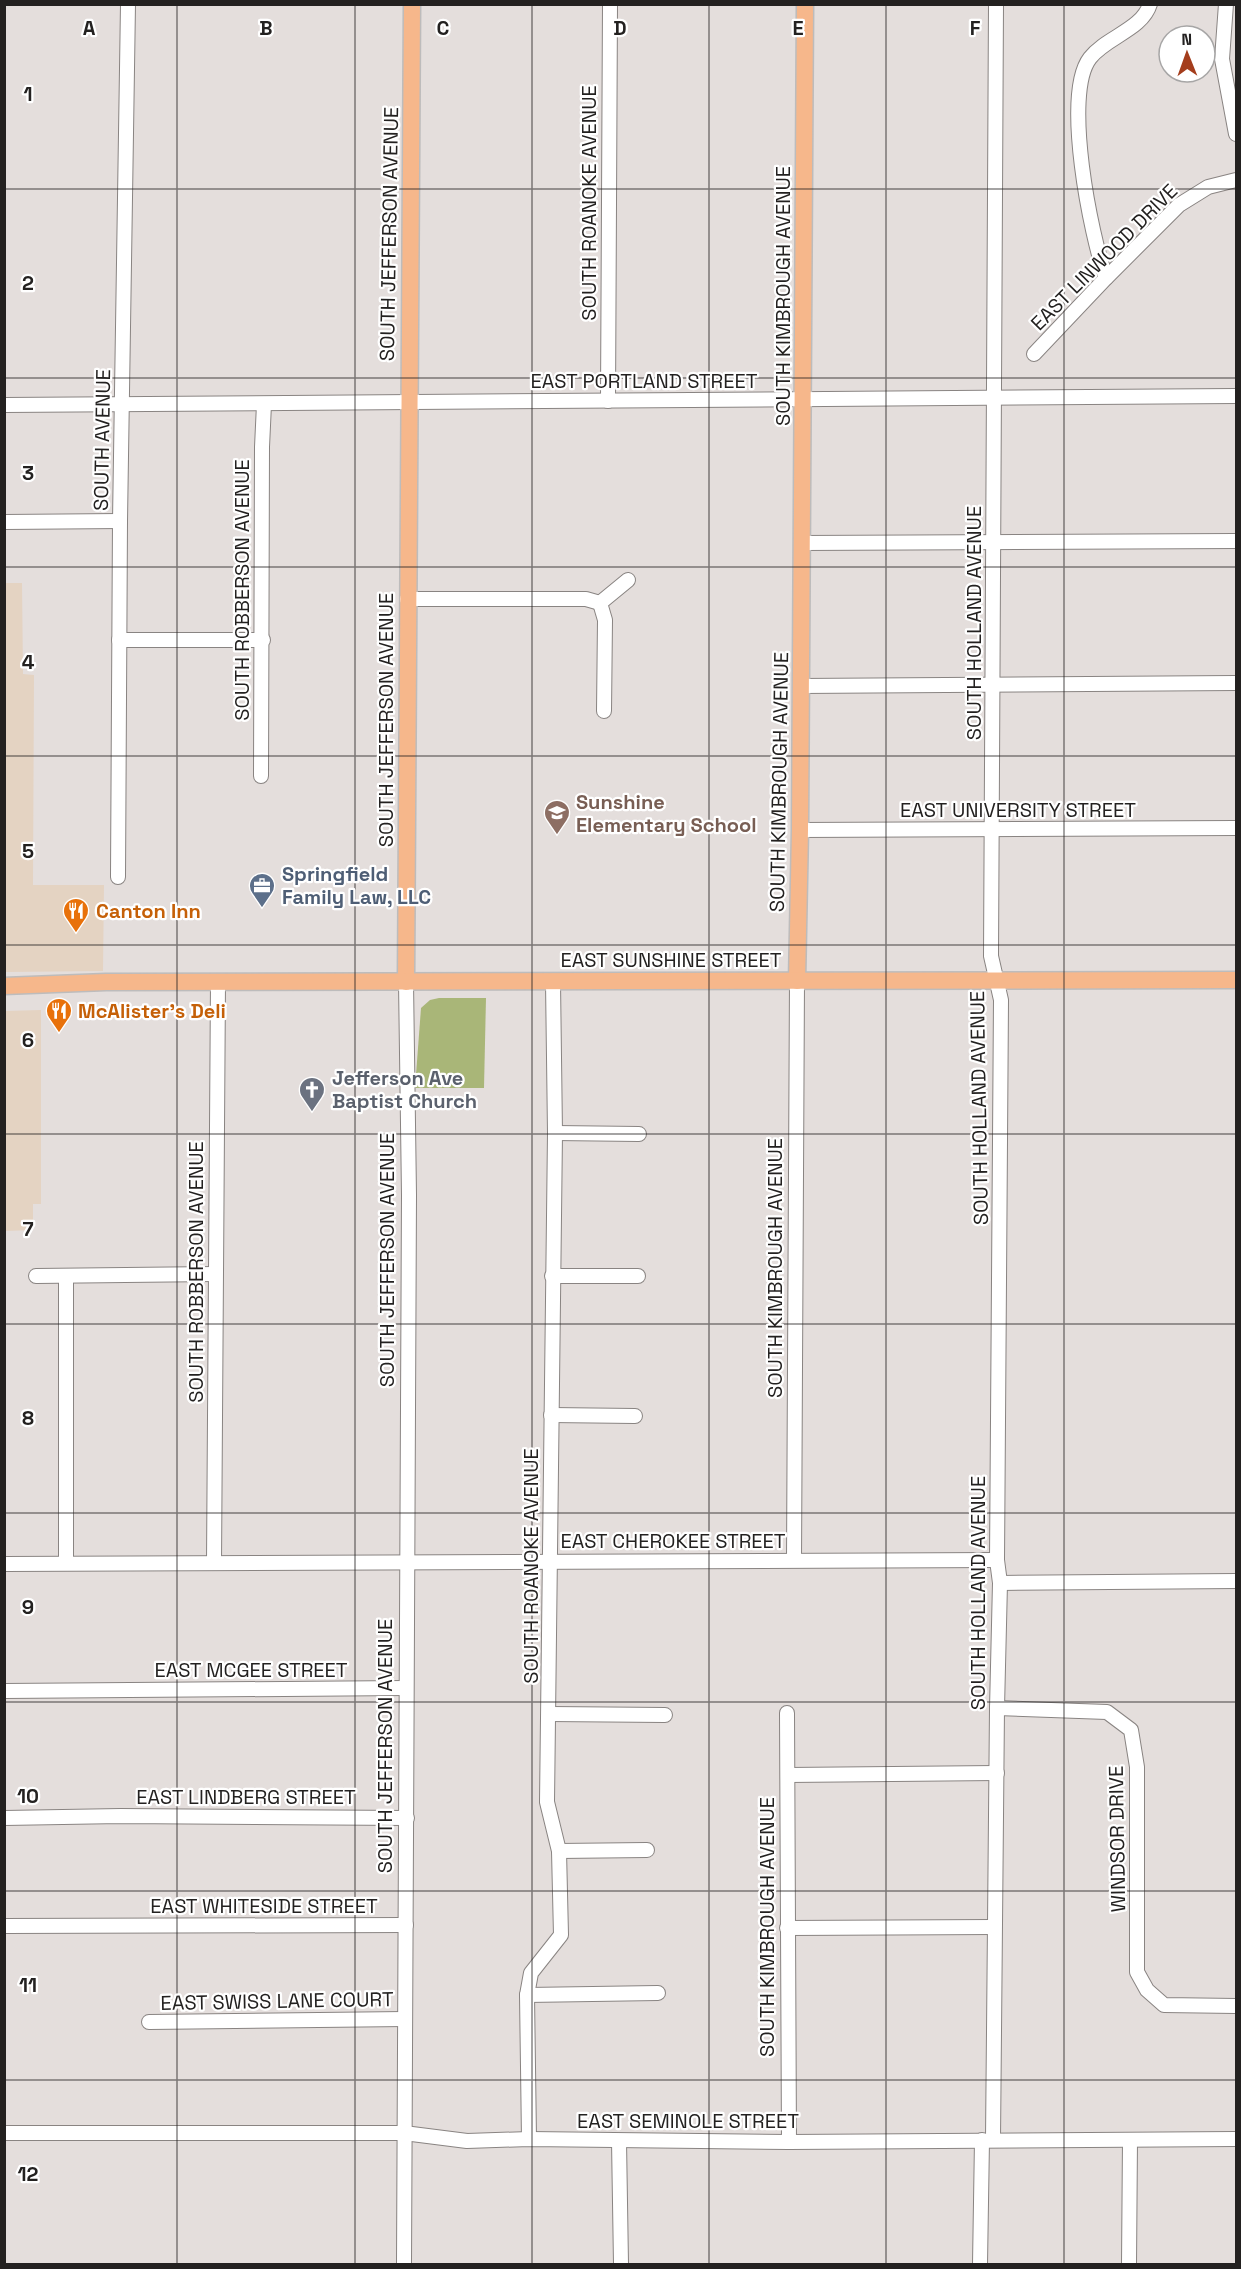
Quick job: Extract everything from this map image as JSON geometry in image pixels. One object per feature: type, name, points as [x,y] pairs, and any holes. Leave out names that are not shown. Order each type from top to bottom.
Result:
[{"type":"main road","name":"SOUTH JEFFERSON AVENUE","points":[[406,982],[412,4]]},
{"type":"main road","name":"SOUTH KIMBROUGH AVENUE","points":[[798,981],[806,4]]},
{"type":"main road","name":"EAST SUNSHINE STREET","points":[[4,986],[106,982],[1236,980]]},
{"type":"street","name":"SOUTH AVENUE","points":[[118,877],[120,521],[128,4]]},
{"type":"street","name":"SOUTH ROANOKE AVENUE","points":[[608,401],[610,4]]},
{"type":"street","name":"SOUTH HOLLAND AVENUE","points":[[980,2265],[988,2140],[1000,1583],[997,1560],[1001,1000],[991,956],[996,4]]},
{"type":"street","points":[[1106,278],[1099,258],[1080,161],[1079,91],[1084,69],[1090,58],[1100,48],[1146,16],[1150,4]]},
{"type":"street","points":[[1226,4],[1222,59],[1236,134]]},
{"type":"street","name":"EAST LINWOOD DRIVE","points":[[1034,354],[1179,205],[1208,187],[1236,180]]},
{"type":"street","name":"EAST PORTLAND STREET","points":[[4,405],[1236,396]]},
{"type":"street","name":"SOUTH ROBBERSON AVENUE","points":[[261,776],[264,404]]},
{"type":"street","points":[[4,522],[120,521]]},
{"type":"street","points":[[802,543],[1236,541]]},
{"type":"street","points":[[600,603],[628,580]]},
{"type":"street","points":[[407,599],[586,599],[600,603]]},
{"type":"street","points":[[600,603],[605,620],[604,711]]},
{"type":"street","points":[[120,639],[263,640]]},
{"type":"street","points":[[801,686],[1236,682]]},
{"type":"street","name":"EAST UNIVERSITY STREET","points":[[800,830],[1236,828]]},
{"type":"street","name":"SOUTH KIMBROUGH AVENUE","points":[[794,1560],[798,981]]},
{"type":"street","name":"SOUTH ROBBERSON AVENUE","points":[[214,1562],[218,982]]},
{"type":"street","name":"SOUTH JEFFERSON AVENUE","points":[[404,2265],[409,1195],[406,982]]},
{"type":"street","name":"SOUTH ROANOKE AVENUE","points":[[529,2139],[527,1995],[531,1973],[561,1935],[559,1851],[547,1802],[550,1714],[555,1133],[553,982]]},
{"type":"street","points":[[555,1133],[639,1134]]},
{"type":"street","points":[[36,1276],[215,1274]]},
{"type":"street","points":[[66,1276],[66,1563]]},
{"type":"street","points":[[552,1276],[638,1276]]},
{"type":"street","points":[[551,1415],[635,1416]]},
{"type":"street","name":"EAST CHEROKEE STREET","points":[[4,1564],[997,1560]]},
{"type":"street","points":[[1000,1583],[1236,1581]]},
{"type":"street","name":"EAST MCGEE STREET","points":[[4,1691],[406,1688]]},
{"type":"street","name":"WINDSOR DRIVE","points":[[997,1708],[1107,1712],[1131,1730],[1137,1767],[1137,1972],[1147,1990],[1164,2005],[1236,2006]]},
{"type":"street","name":"SOUTH KIMBROUGH AVENUE","points":[[787,1713],[789,2142]]},
{"type":"street","points":[[550,1714],[665,1715]]},
{"type":"street","points":[[788,1775],[997,1773]]},
{"type":"street","name":"EAST LINDBERG STREET","points":[[4,1818],[121,1816],[407,1818]]},
{"type":"street","points":[[559,1851],[647,1850]]},
{"type":"street","name":"EAST WHITESIDE STREET","points":[[4,1926],[406,1925]]},
{"type":"street","points":[[787,1928],[994,1927]]},
{"type":"street","points":[[527,1995],[658,1993]]},
{"type":"street","name":"EAST SWISS LANE COURT","points":[[149,2022],[405,2019]]},
{"type":"street","name":"EAST SEMINOLE STREET","points":[[4,2133],[404,2133],[467,2140],[789,2142],[1236,2139]]},
{"type":"street","points":[[620,2140],[621,2265]]},
{"type":"street","points":[[1129,2265],[1130,2140]]},
{"type":"shaded area","points":[[5,583],[22,583],[23,674],[34,675],[33,885],[104,885],[103,971],[5,972]]},
{"type":"shaded area","points":[[41,1010],[41,1204],[33,1204],[33,1230],[5,1231],[5,1011]]},
{"type":"green space","points":[[486,998],[484,1088],[415,1088],[421,1008],[430,1000]]},
{"type":"place","name":"Sunshine Elementary School","points":[[557,836]]},
{"type":"place","name":"Springfield Family Law, LLC","points":[[262,909]]},
{"type":"place","name":"Canton Inn","points":[[76,934]]},
{"type":"place","name":"McAlister's Deli","points":[[59,1034]]},
{"type":"place","name":"Jefferson Ave Baptist Church","points":[[312,1113]]}]
